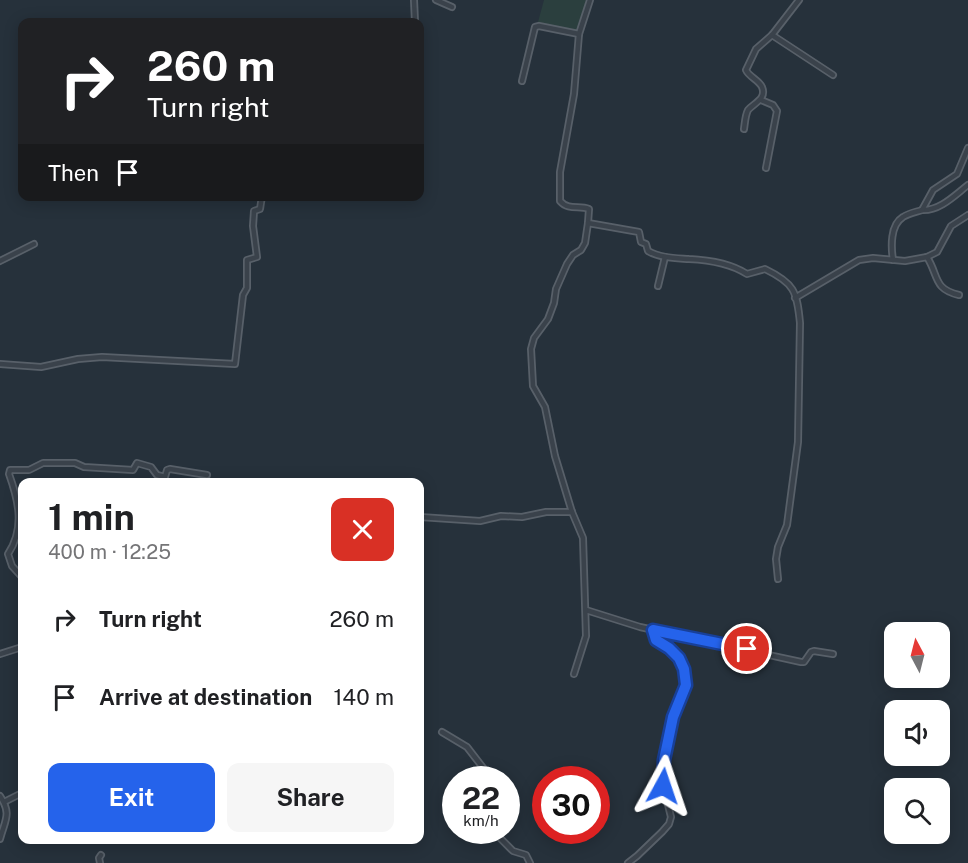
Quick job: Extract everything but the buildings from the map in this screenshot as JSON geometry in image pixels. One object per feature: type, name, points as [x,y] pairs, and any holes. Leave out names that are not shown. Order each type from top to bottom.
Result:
[{"type":"street","points":[[414,0],[415,18]]},
{"type":"street","points":[[436,0],[452,8]]},
{"type":"street","points":[[574,674],[586,636],[583,538],[572,512],[552,446],[545,407],[533,386],[531,349],[534,338],[548,319],[554,303],[555,289],[567,264],[585,243],[590,210],[561,204],[558,188],[574,94],[579,34],[590,0]]},
{"type":"street","points":[[744,129],[746,113],[761,100],[762,86],[746,70],[756,49],[772,34],[799,0]]},
{"type":"street","points":[[522,81],[535,27],[579,34]]},
{"type":"street","points":[[772,34],[832,75]]},
{"type":"street","points":[[761,100],[775,107],[777,111],[766,168]]},
{"type":"street","points":[[922,210],[933,190],[957,174],[968,148]]},
{"type":"street","points":[[893,260],[892,240],[897,222],[906,215],[940,206],[968,185]]},
{"type":"street","points":[[0,364],[41,367],[102,357],[235,364],[243,296],[246,290],[247,260],[257,257],[253,226],[254,211],[260,209],[261,201]]},
{"type":"street","points":[[795,298],[852,263],[873,258],[905,261],[937,252],[951,226],[968,215]]},
{"type":"street","points":[[588,223],[639,232],[641,242],[646,244],[648,251],[665,257],[717,262],[737,267],[747,274],[765,269],[787,281],[795,298],[800,323],[798,442],[787,525],[780,539],[777,553],[778,579]]},
{"type":"street","points":[[0,261],[34,244]]},
{"type":"street","points":[[927,256],[939,285],[959,295]]},
{"type":"street","points":[[658,285],[665,257]]},
{"type":"street","points":[[18,507],[9,474],[10,470],[29,470],[43,463],[75,463],[84,467],[131,470],[135,470],[137,463],[151,467],[157,475],[165,477],[170,469],[207,475]]},
{"type":"street","points":[[424,517],[480,521],[501,516],[522,518],[546,512],[572,512]]},
{"type":"street","points":[[18,531],[8,554],[12,566],[18,573]]},
{"type":"street","points":[[586,610],[653,630],[801,662],[804,662],[814,651],[833,654]]},
{"type":"street","points":[[628,863],[669,824],[671,818],[662,780],[673,717],[686,685],[684,669],[679,658],[656,640],[653,630]]},
{"type":"street","points":[[0,654],[18,648]]},
{"type":"street","points":[[442,732],[467,747],[482,766]]},
{"type":"street","points":[[4,802],[18,795]]},
{"type":"street","points":[[0,796],[8,813],[0,839]]},
{"type":"street","points":[[507,844],[513,850],[526,855],[530,863]]},
{"type":"street","points":[[100,863],[101,855]]},
{"type":"green space","points":[[544,0],[586,0],[578,32],[538,22]]},
{"type":"route","points":[[663,786],[664,760],[673,717],[686,685],[684,669],[679,658],[669,648],[660,645],[653,630],[747,649]]}]
